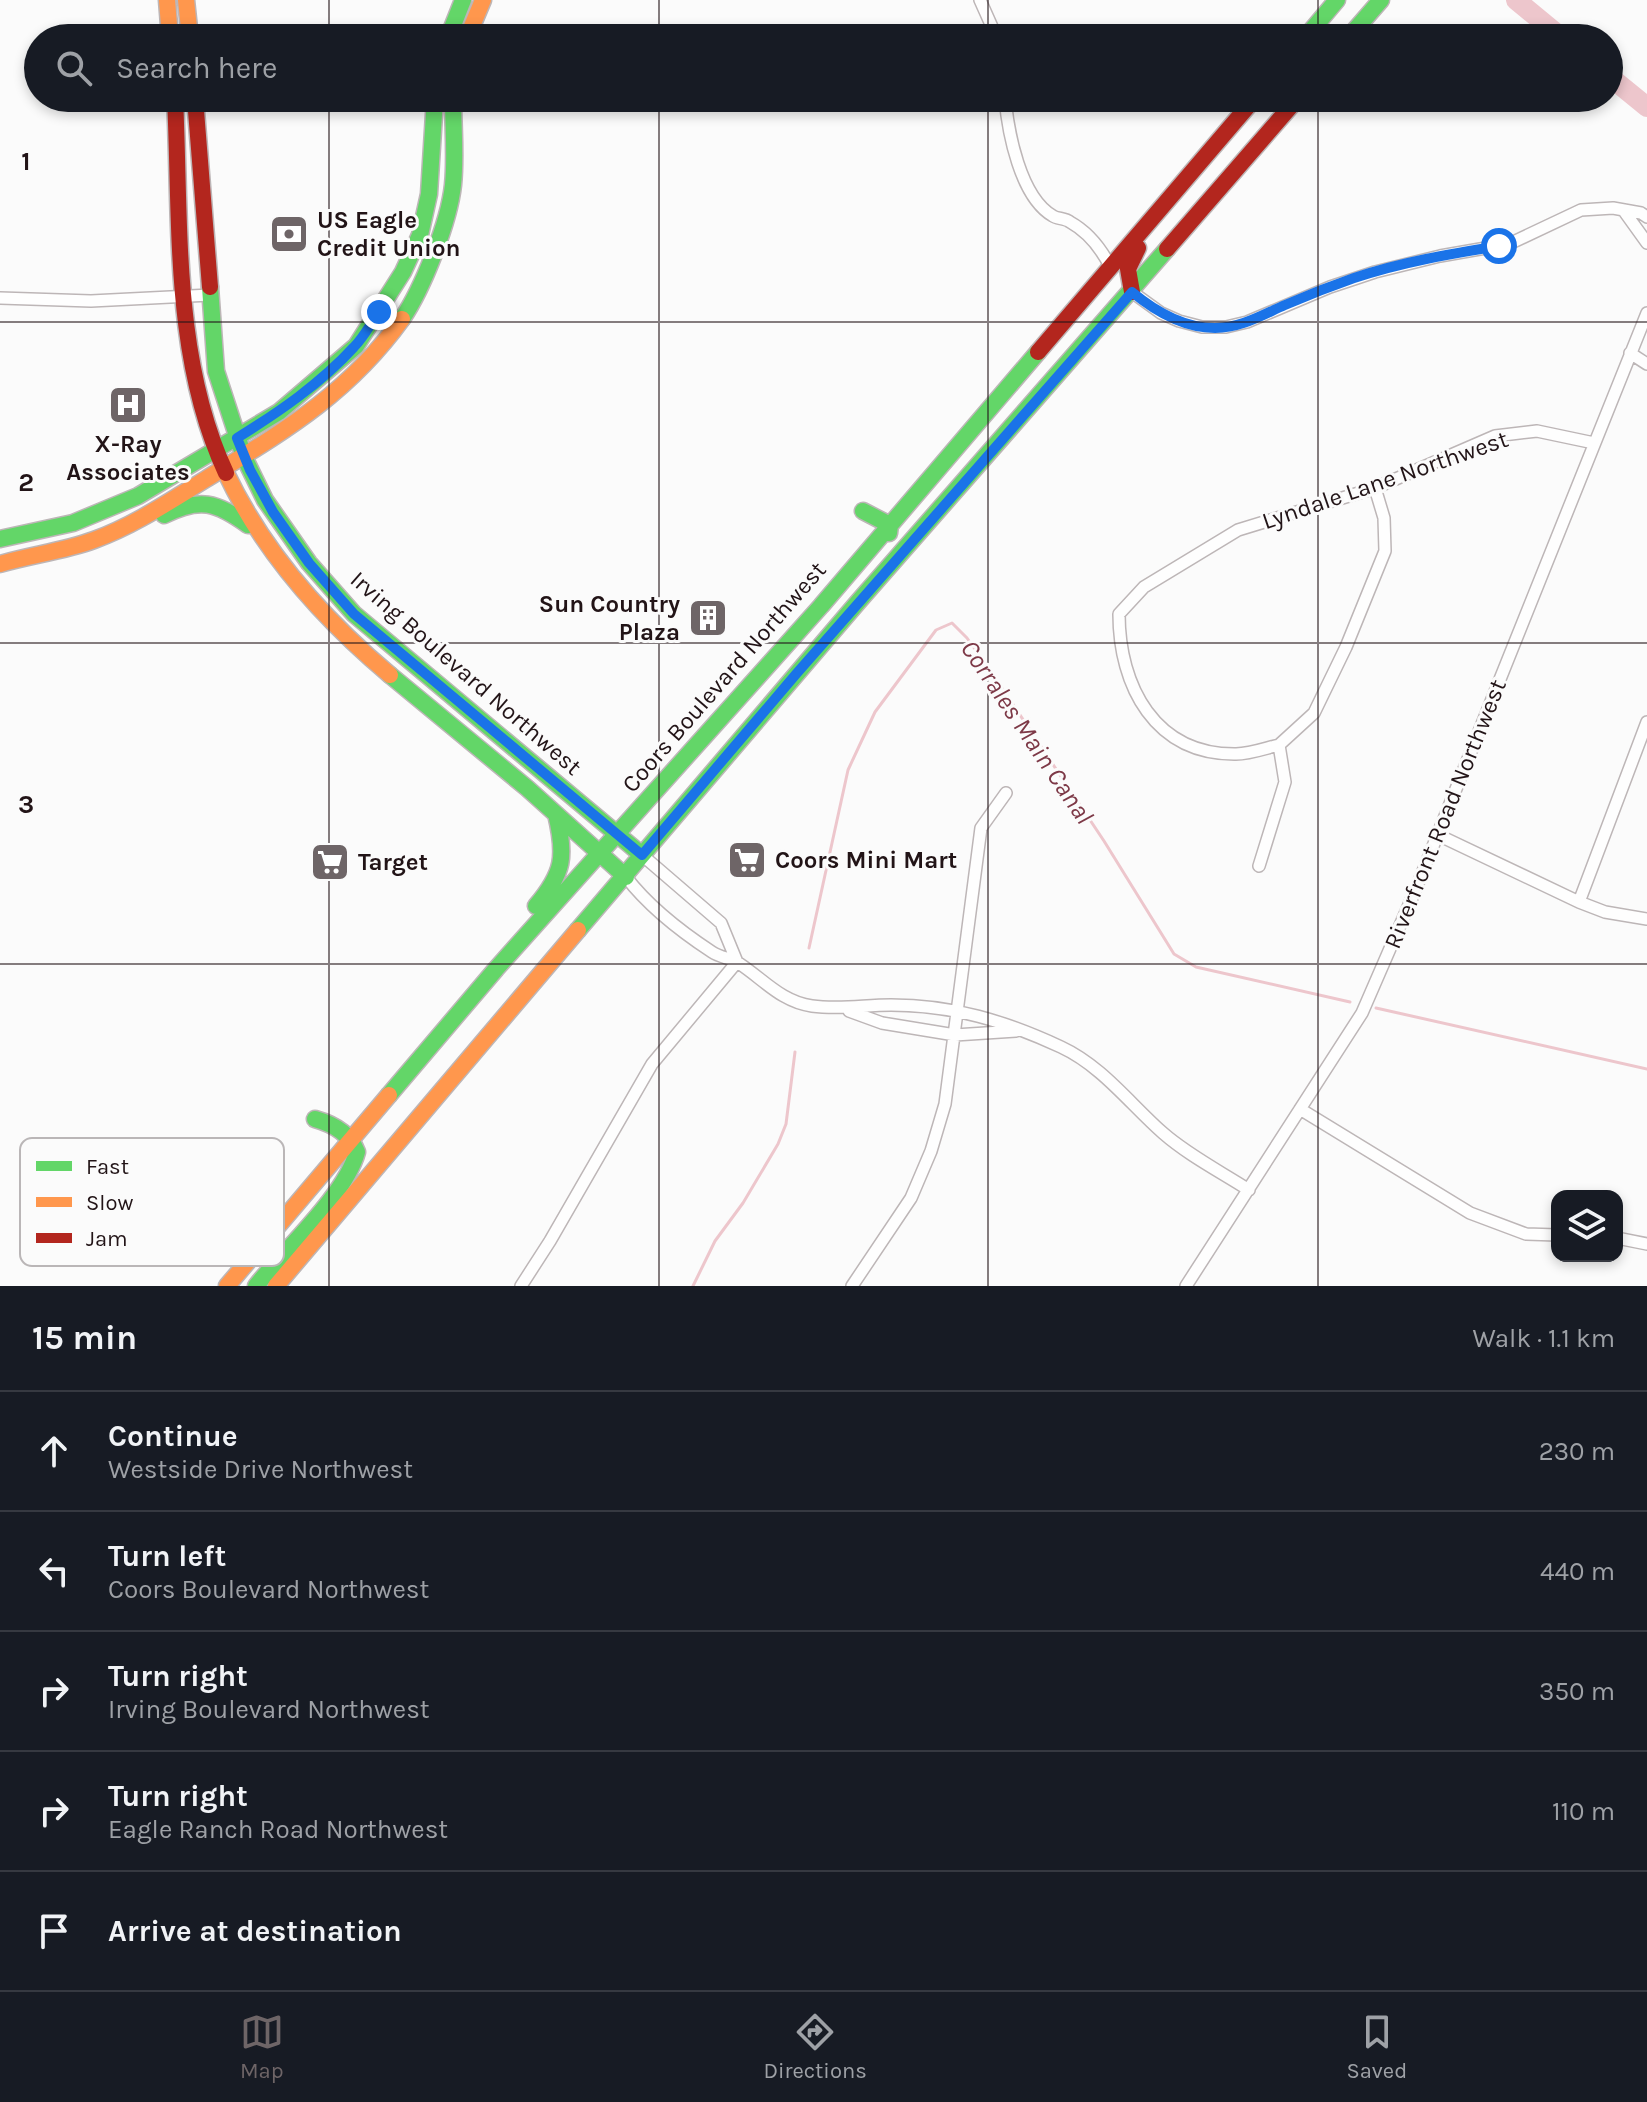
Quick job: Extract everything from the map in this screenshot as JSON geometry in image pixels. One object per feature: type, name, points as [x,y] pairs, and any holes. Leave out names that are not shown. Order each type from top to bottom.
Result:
[{"type":"main road","points":[[167,0],[169,24]]},
{"type":"main road","points":[[186,0],[189,24]]},
{"type":"main road","points":[[454,24],[463,0]]},
{"type":"main road","points":[[473,24],[483,0]]},
{"type":"main road","points":[[1317,24],[1337,0]]},
{"type":"main road","points":[[1360,24],[1381,0]]},
{"type":"main road","name":"Irving Boulevard Northwest","points":[[176,112],[186,296],[195,376],[222,469],[253,529],[291,580],[329,620],[626,877]]},
{"type":"main road","name":"Irving Boulevard Northwest","points":[[196,112],[216,371],[244,457],[273,512],[309,563],[354,614],[642,855]]},
{"type":"main road","points":[[0,539],[73,523],[114,508],[158,485],[279,412],[356,346],[403,272],[420,235],[429,194],[434,112]]},
{"type":"main road","points":[[0,564],[115,532],[244,457],[347,387],[388,341],[410,307],[434,255],[453,186],[453,112]]},
{"type":"main road","name":"Coors Boulevard Northwest","points":[[284,1219],[496,969],[890,525],[1243,112]]},
{"type":"main road","points":[[1132,292],[1126,271],[1129,258],[1250,112]]},
{"type":"main road","points":[[276,1286],[830,635],[1286,112]]},
{"type":"main road","points":[[1001,441],[1001,413],[1098,296],[1109,281],[1111,268]]},
{"type":"main road","points":[[70,547],[91,549],[104,545],[178,507],[193,503],[223,507],[253,529]]},
{"type":"main road","points":[[830,635],[846,595],[888,537],[890,525],[863,511]]},
{"type":"main road","points":[[496,969],[498,947],[546,894],[562,867],[565,849],[556,814]]},
{"type":"main road","points":[[284,1253],[331,1197],[357,1155],[351,1140],[325,1121],[315,1119]]},
{"type":"main road","name":"Coors Boulevard Northwest","points":[[227,1286],[244,1266]]},
{"type":"main road","points":[[256,1286],[273,1266]]},
{"type":"street","points":[[980,0],[991,24]]},
{"type":"street","points":[[1007,112],[1010,139],[1032,191],[1054,218],[1071,222],[1092,239],[1111,268]]},
{"type":"street","points":[[1132,292],[1161,313],[1179,321],[1202,327],[1226,327],[1247,322],[1330,287],[1383,269],[1509,244],[1581,210],[1602,208],[1641,213],[1647,217]]},
{"type":"street","points":[[1624,211],[1647,243]]},
{"type":"street","points":[[0,298],[91,301],[210,295]]},
{"type":"street","name":"Riverfront Road Northwest","points":[[1186,1286],[1362,1013],[1438,835],[1647,313]]},
{"type":"street","points":[[1630,353],[1647,364]]},
{"type":"street","name":"Lyndale Lane Northwest","points":[[1279,745],[1237,754],[1194,748],[1164,731],[1138,702],[1119,643],[1119,614],[1144,587],[1238,530],[1375,488],[1495,436],[1537,431],[1594,443]]},
{"type":"street","points":[[1259,866],[1285,782],[1279,745],[1314,713],[1346,647],[1385,551],[1384,518],[1375,488]]},
{"type":"street","points":[[1579,902],[1647,722]]},
{"type":"street","points":[[852,1286],[911,1198],[945,1104],[981,828],[1006,793]]},
{"type":"street","points":[[1438,835],[1579,902],[1605,912],[1647,919]]},
{"type":"street","name":"Irving Boulevard Northwest","points":[[642,855],[721,923],[737,962]]},
{"type":"street","name":"Irving Boulevard Northwest","points":[[626,877],[643,899],[667,919],[715,954],[737,962]]},
{"type":"street","points":[[521,1286],[652,1064],[737,962],[771,989],[810,1006],[845,1010],[892,1005],[958,1010],[985,1016],[1064,1048],[1091,1066],[1165,1135],[1249,1190]]},
{"type":"street","points":[[845,1010],[882,1023],[955,1035],[1021,1031]]},
{"type":"street","points":[[1300,1109],[1470,1213],[1526,1234],[1551,1235]]},
{"type":"street","points":[[1623,1239],[1647,1244]]},
{"type":"waterway","points":[[1516,0],[1545,24]]},
{"type":"waterway","points":[[1623,87],[1647,107]]},
{"type":"waterway","name":"Corrales Main Canal","points":[[809,948],[848,770],[875,712],[936,630],[952,623],[992,673],[1104,841],[1174,954],[1196,967],[1350,1002]]},
{"type":"waterway","name":"Corrales Main Canal","points":[[1376,1008],[1647,1069]]},
{"type":"waterway","name":"Corrales Main Canal","points":[[693,1286],[715,1241],[743,1203],[778,1144],[786,1124],[795,1052]]},
{"type":"traffic: fast","points":[[454,24],[463,0]]},
{"type":"traffic: fast","points":[[1317,24],[1337,0]]},
{"type":"traffic: fast","points":[[1360,24],[1381,0]]},
{"type":"traffic: fast","points":[[0,539],[73,523],[138,496],[279,412],[356,346],[403,272],[420,235],[429,194],[434,112]]},
{"type":"traffic: fast","points":[[402,319],[434,254],[451,200],[453,112]]},
{"type":"traffic: fast","points":[[578,930],[858,602],[1167,249]]},
{"type":"traffic: fast","points":[[210,287],[216,371],[244,457],[265,500],[309,563],[354,614],[642,855]]},
{"type":"traffic: fast","points":[[389,1095],[496,969],[821,606],[1038,352]]},
{"type":"traffic: fast","points":[[164,515],[188,506],[208,505],[226,511],[248,525]]},
{"type":"traffic: fast","points":[[863,511],[890,525],[889,533]]},
{"type":"traffic: fast","points":[[390,675],[527,788],[626,877]]},
{"type":"traffic: fast","points":[[536,906],[552,884],[560,863],[561,841],[556,814]]},
{"type":"traffic: fast","points":[[284,1255],[340,1186],[357,1152],[340,1131],[315,1119]]},
{"type":"traffic: fast","points":[[256,1286],[274,1266]]},
{"type":"traffic: slow","points":[[167,0],[169,24]]},
{"type":"traffic: slow","points":[[186,0],[189,24]]},
{"type":"traffic: slow","points":[[473,24],[483,0]]},
{"type":"traffic: slow","points":[[0,564],[94,540],[166,504],[313,410],[359,369],[402,319]]},
{"type":"traffic: slow","points":[[226,473],[258,530],[297,583],[341,631],[390,675]]},
{"type":"traffic: slow","points":[[276,1286],[578,930]]},
{"type":"traffic: slow","points":[[284,1219],[389,1095]]},
{"type":"traffic: slow","points":[[227,1286],[244,1266]]},
{"type":"traffic: jam","points":[[175,112],[182,288],[188,336],[196,383],[226,473]]},
{"type":"traffic: jam","points":[[196,112],[210,287]]},
{"type":"traffic: jam","points":[[1038,352],[1243,112]]},
{"type":"traffic: jam","points":[[1167,249],[1286,112]]},
{"type":"traffic: jam","points":[[1132,292],[1128,269],[1138,248]]},
{"type":"place","name":"US Eagle Credit Union","points":[[289,234]]},
{"type":"place","name":"X-Ray Associates","points":[[128,405]]},
{"type":"place","name":"Sun Country Plaza","points":[[708,618]]},
{"type":"place","name":"Coors Mini Mart","points":[[747,860]]},
{"type":"place","name":"Target","points":[[330,862]]},
{"type":"route","points":[[379,312],[356,346],[314,384],[279,412],[237,438],[250,470],[265,500],[309,563],[354,614],[642,855],[797,673],[1132,292],[1161,313],[1179,321],[1202,327],[1226,327],[1247,322],[1330,287],[1375,272],[1499,246]]}]
